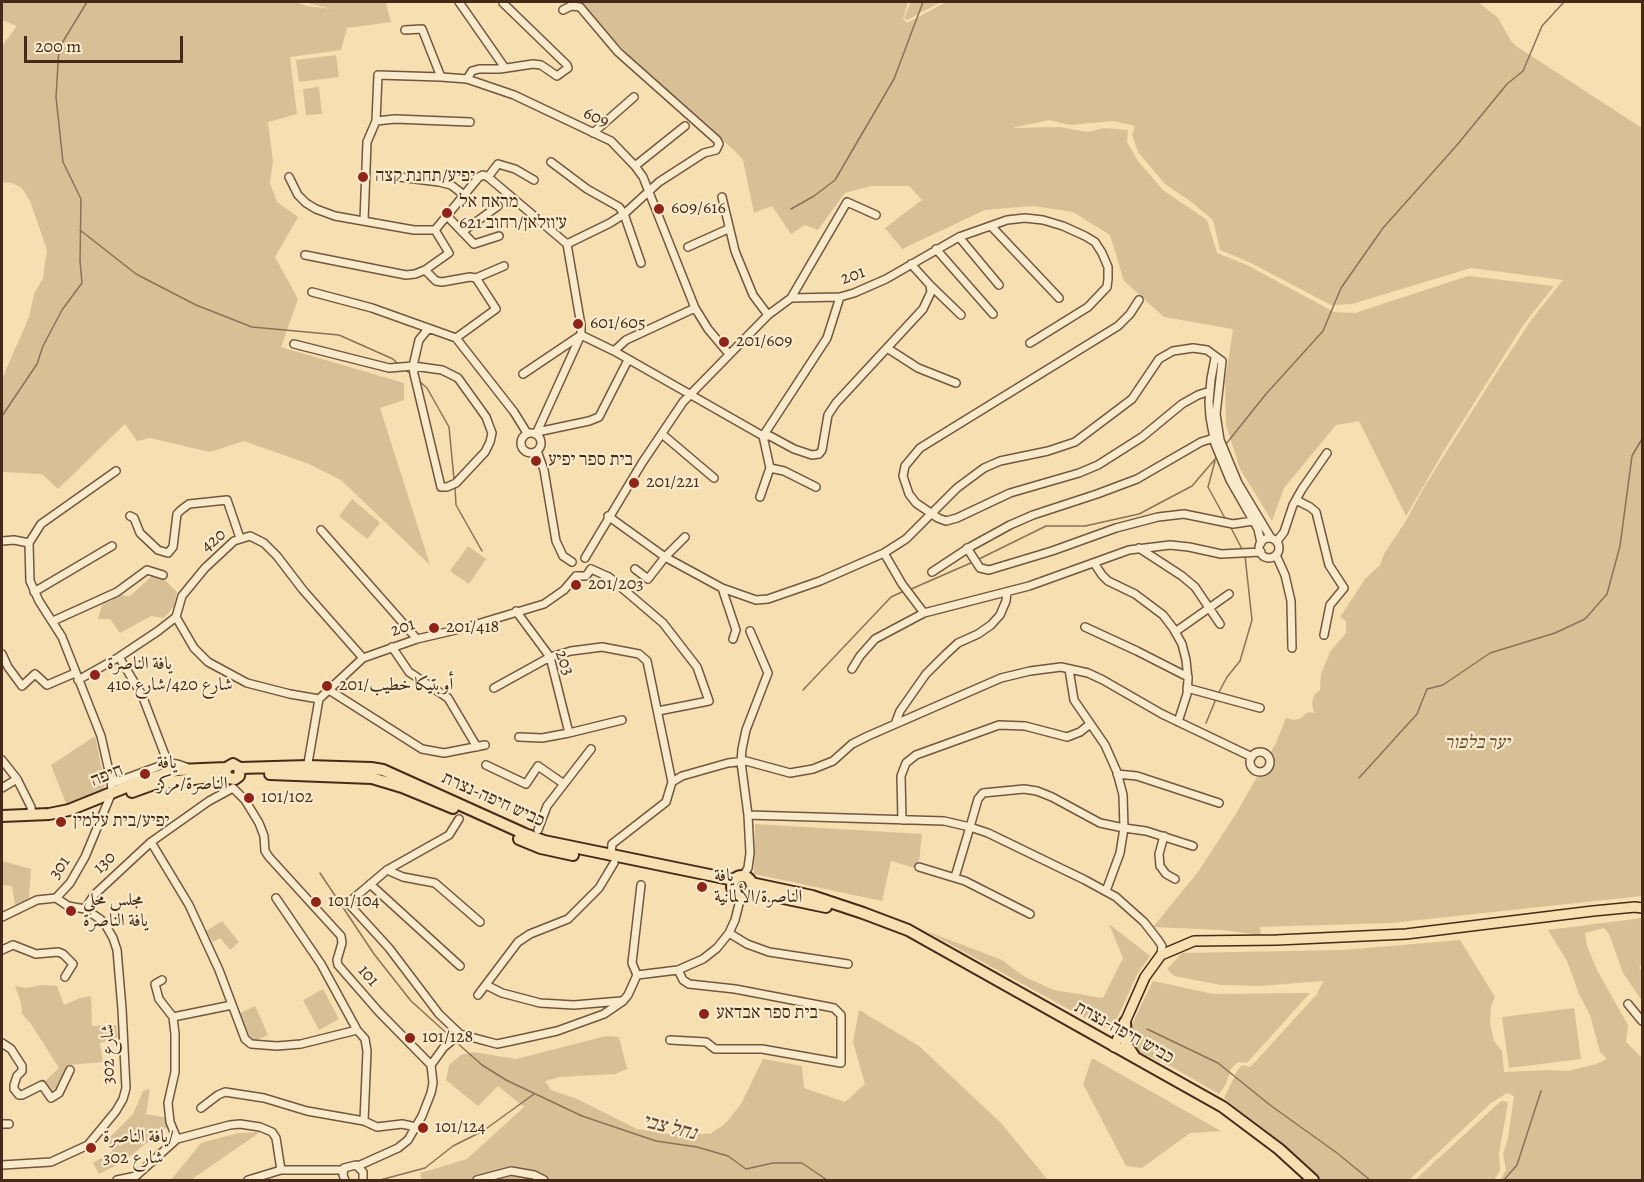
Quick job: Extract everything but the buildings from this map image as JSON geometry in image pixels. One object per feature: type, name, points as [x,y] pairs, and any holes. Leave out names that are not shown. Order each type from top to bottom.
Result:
[{"type":"highway","name":"חיפה","points":[[2,816],[69,810],[111,791],[178,770],[191,769],[233,775]]},
{"type":"highway","name":"כביש חיפה-נצרת","points":[[233,775],[307,770],[372,778],[462,812],[541,848],[742,886],[812,896],[863,913],[908,930],[1223,1107],[1279,1149],[1313,1180]]},
{"type":"highway","name":"חיפה","points":[[2,823],[52,821],[111,791],[233,775]]},
{"type":"highway","points":[[1125,1022],[1126,1044],[1136,1059]]},
{"type":"main road","points":[[1114,1047],[1145,977],[1161,954],[1194,941],[1406,934],[1593,910],[1642,908]]},
{"type":"street","points":[[459,2],[505,68]]},
{"type":"street","points":[[467,79],[472,71],[479,69],[533,64],[541,65],[557,76],[568,68],[503,3]]},
{"type":"street","points":[[563,10],[571,6],[580,7],[618,52],[719,144],[716,150],[696,159],[659,182],[624,214],[567,244]]},
{"type":"street","points":[[405,30],[422,29],[441,77]]},
{"type":"street","name":"609","points":[[376,121],[378,75],[467,79],[514,95],[611,141],[635,166],[650,190],[662,228],[700,319],[729,354]]},
{"type":"street","points":[[593,133],[634,97]]},
{"type":"street","points":[[364,221],[368,142],[376,121],[395,119],[470,122]]},
{"type":"street","points":[[635,166],[685,126]]},
{"type":"street","points":[[552,162],[587,189],[619,207],[624,214],[641,263]]},
{"type":"street","points":[[488,177],[498,164],[515,169],[534,180]]},
{"type":"street","points":[[289,177],[298,195],[306,203],[335,216],[414,230],[435,230],[483,175],[567,244],[582,335],[537,433],[541,442],[537,451],[544,470],[556,541],[563,556],[572,562]]},
{"type":"street","points":[[392,176],[451,185],[464,195]]},
{"type":"street","points":[[722,197],[728,229],[753,295],[768,315]]},
{"type":"street","points":[[585,558],[609,516],[689,394],[768,315],[791,298],[847,202],[876,215]]},
{"type":"street","points":[[462,232],[498,206]]},
{"type":"street","points":[[447,216],[474,244],[500,236]]},
{"type":"street","name":"201","points":[[791,298],[840,297],[854,293],[886,279],[959,237],[1007,220],[1025,218],[1043,220],[1063,226],[1095,242],[1108,267],[1107,287],[1088,308],[1029,343]]},
{"type":"street","points":[[991,226],[1059,298]]},
{"type":"street","points":[[688,247],[728,229]]},
{"type":"street","points":[[306,255],[406,275],[425,270],[448,253],[435,230]]},
{"type":"street","points":[[959,237],[999,285]]},
{"type":"street","points":[[936,249],[993,314]]},
{"type":"street","points":[[911,264],[961,315]]},
{"type":"street","points":[[425,270],[431,278],[442,282],[476,278],[504,266]]},
{"type":"street","points":[[456,338],[496,309],[476,278]]},
{"type":"street","points":[[582,335],[763,436],[770,436],[812,455],[819,454],[822,450],[828,415],[836,403],[923,309],[931,292],[930,285]]},
{"type":"street","points":[[312,292],[372,308],[456,338],[528,433]]},
{"type":"street","points":[[760,497],[770,468],[763,436],[827,338],[840,297]]},
{"type":"street","points":[[1139,300],[1125,321],[1118,326],[920,448],[905,466],[903,476],[905,486],[916,503],[946,521],[1010,494],[1079,473],[1098,465],[1142,437],[1182,404],[1198,394],[1210,391]]},
{"type":"street","points":[[614,351],[627,340],[695,308]]},
{"type":"street","points":[[294,344],[389,368],[413,366],[442,370],[458,378],[490,425],[492,433],[485,452],[456,483],[447,487],[441,487],[413,366],[419,340],[428,329]]},
{"type":"street","points":[[524,374],[582,335]]},
{"type":"street","points":[[887,348],[918,368],[956,383]]},
{"type":"street","points":[[609,516],[665,556],[722,588],[756,600],[768,599],[820,581],[884,553],[906,539],[968,478],[984,468],[1014,457],[1064,447],[1085,436],[1132,399],[1143,385],[1154,364],[1166,354],[1183,348],[1193,348],[1207,350],[1218,359]]},
{"type":"street","points":[[1218,359],[1210,391],[1210,417],[1227,467],[1260,536],[1261,552]]},
{"type":"street","points":[[1216,440],[1218,359]]},
{"type":"street","points":[[537,451],[531,453],[523,449],[521,440],[528,433],[537,433],[599,417],[628,360]]},
{"type":"street","points":[[662,434],[714,477]]},
{"type":"street","points":[[932,573],[968,548],[1034,515],[1137,479],[1187,449],[1216,440]]},
{"type":"street","points":[[1261,543],[1264,539],[1274,539],[1284,532],[1296,501],[1327,453]]},
{"type":"street","points":[[852,669],[875,639],[924,613],[1029,586],[1139,548],[1170,545],[1189,546],[1221,554],[1261,552],[1267,557],[1276,555],[1279,550],[1274,539],[1265,531],[1227,467]]},
{"type":"street","points":[[770,468],[784,471],[816,487]]},
{"type":"street","points":[[111,791],[101,736],[62,637],[34,592],[29,572],[29,543],[41,524],[116,471]]},
{"type":"street","points":[[130,516],[134,518],[140,533],[158,550],[168,553],[173,547],[177,514],[181,510],[189,504],[227,500],[240,538]]},
{"type":"street","points":[[1296,501],[1316,512],[1329,565],[1344,588],[1330,605],[1324,635]]},
{"type":"street","points":[[968,548],[980,568],[989,570],[1158,517],[1184,514],[1233,524],[1253,521]]},
{"type":"street","points":[[321,530],[417,639]]},
{"type":"street","name":"420","points":[[176,617],[182,596],[205,568],[240,538],[250,536],[264,543],[363,658]]},
{"type":"street","points":[[635,569],[648,579],[665,556],[685,537]]},
{"type":"street","points":[[2,541],[14,540],[29,543]]},
{"type":"street","points":[[34,592],[112,546]]},
{"type":"street","points":[[1139,548],[1195,587],[1220,624]]},
{"type":"street","points":[[884,553],[902,584],[924,613]]},
{"type":"street","points":[[1276,555],[1285,575],[1291,601],[1292,648]]},
{"type":"street","points":[[572,562],[578,558],[585,558]]},
{"type":"street","points":[[585,558],[591,569],[609,578],[663,623],[697,667],[710,701],[658,711]]},
{"type":"street","points":[[572,562],[572,570],[576,576],[586,576],[591,569]]},
{"type":"street","points":[[1094,563],[1108,580],[1135,594],[1157,610],[1182,644],[1188,677],[1178,722]]},
{"type":"street","points":[[53,621],[117,592],[147,570],[163,575]]},
{"type":"street","name":"201","points":[[319,699],[363,658],[417,639],[464,628],[544,604],[555,598],[576,576]]},
{"type":"street","points":[[722,588],[736,630],[733,639]]},
{"type":"street","points":[[895,724],[900,711],[926,674],[958,643],[992,626],[1003,608],[1007,592]]},
{"type":"street","points":[[1175,632],[1229,594]]},
{"type":"street","name":"203","points":[[516,611],[550,657],[569,733]]},
{"type":"street","points":[[2,654],[8,667],[22,686],[35,674],[47,685],[76,677],[119,657],[176,617],[194,648],[208,662],[247,683],[319,699],[307,770]]},
{"type":"street","points":[[1085,627],[1188,677]]},
{"type":"street","points":[[637,975],[678,970],[703,959],[717,948],[729,933],[735,920],[750,853],[741,762],[746,730],[768,673],[750,631]]},
{"type":"street","points":[[393,647],[409,672],[448,698],[477,747]]},
{"type":"street","points":[[478,995],[502,961],[524,937],[556,925],[576,913],[599,888],[613,860],[612,844],[666,802],[672,782],[647,661],[639,654],[591,647],[550,657],[494,688]]},
{"type":"street","points":[[119,657],[142,695],[168,763]]},
{"type":"street","points":[[672,782],[682,776],[728,763],[753,762],[790,773],[813,770],[833,761],[858,741],[1001,678],[1030,670],[1061,667],[1103,680],[1178,722],[1252,758]]},
{"type":"street","points":[[1069,669],[1074,700],[1105,745],[1123,795],[1124,828],[1120,853],[1106,891]]},
{"type":"street","points":[[1187,688],[1260,708]]},
{"type":"street","points":[[329,690],[422,749],[444,753],[485,745]]},
{"type":"street","points":[[519,737],[542,738],[622,720]]},
{"type":"street","points":[[902,820],[901,776],[906,763],[916,755],[999,725],[1025,726],[1066,737],[1080,732],[1090,724]]},
{"type":"street","points":[[538,830],[547,806],[591,749]]},
{"type":"street","points":[[2,760],[17,779],[31,807],[32,815]]},
{"type":"street","points":[[111,791],[116,782],[168,763],[191,769]]},
{"type":"street","points":[[486,765],[526,784],[538,766],[564,784]]},
{"type":"street","points":[[1117,774],[1137,776],[1219,803]]},
{"type":"street","name":"130","points":[[85,909],[94,895],[151,842],[209,801],[233,775]]},
{"type":"street","name":"101","points":[[233,775],[259,823],[264,836],[265,851],[269,857],[341,936],[338,965],[379,1012],[431,1065]]},
{"type":"street","points":[[2,788],[17,779]]},
{"type":"street","points":[[955,877],[978,799],[984,794],[1024,789],[1037,791],[1100,823],[1164,836],[1193,846]]},
{"type":"street","name":"301","points":[[2,916],[37,900],[56,898],[77,872],[111,791]]},
{"type":"street","points":[[748,815],[944,821],[970,827],[987,833],[1106,891],[1128,906],[1144,922],[1162,946],[1161,954]]},
{"type":"street","points":[[459,819],[449,835],[387,870],[348,903],[389,948],[439,1014],[460,1034],[498,1044],[516,1041],[557,1031],[595,1018],[623,1001],[637,975],[632,963],[641,885]]},
{"type":"street","points":[[1164,836],[1159,854],[1160,866],[1166,874],[1175,879]]},
{"type":"street","points":[[151,842],[189,905],[219,970],[246,1039],[251,1044],[277,1046],[301,1044],[357,1030]]},
{"type":"street","points":[[920,867],[955,877],[1030,914]]},
{"type":"street","points":[[387,870],[403,877],[435,883],[480,922]]},
{"type":"street","points":[[370,884],[460,966]]},
{"type":"street","points":[[56,898],[68,906],[85,909]]},
{"type":"street","points":[[276,898],[321,964],[357,1030],[365,1039],[367,1051],[364,1121]]},
{"type":"street","name":"شارع 302","points":[[2,1165],[51,1162],[88,1146],[105,1127],[123,1099],[126,1088],[126,1050],[117,950],[105,924],[85,909]]},
{"type":"street","points":[[729,933],[747,944],[769,952],[848,964]]},
{"type":"street","points":[[2,950],[13,945],[36,954],[58,952],[63,954],[73,964],[65,977]]},
{"type":"street","points":[[670,1040],[706,1042],[715,1049],[762,1049],[841,1063],[841,1015],[834,1008],[735,989],[689,984],[683,980],[678,970]]},
{"type":"street","points":[[162,980],[155,984],[159,999],[173,1017],[175,1072],[168,1103],[170,1122],[177,1138]]},
{"type":"street","points":[[486,985],[502,993],[540,1003],[574,1005],[623,1001]]},
{"type":"street","points":[[1628,1004],[1642,1021]]},
{"type":"street","points":[[173,1017],[232,1005]]},
{"type":"street","points":[[248,1180],[281,1170],[343,1170],[351,1165],[358,1166],[403,1145],[416,1127],[431,1093],[433,1083],[431,1065],[444,1047],[460,1034]]},
{"type":"street","points":[[2,1043],[11,1049],[22,1066],[22,1071],[17,1076],[14,1085],[19,1095],[42,1085],[51,1098],[59,1093],[70,1070]]},
{"type":"street","points":[[201,1108],[225,1092],[264,1098],[307,1111],[364,1121],[376,1127],[402,1124],[416,1127]]},
{"type":"street","points":[[117,1180],[136,1176],[177,1138],[240,1124],[267,1129],[276,1138],[281,1170]]},
{"type":"street","points":[[358,1166],[363,1172],[363,1180]]},
{"type":"street","points":[[343,1170],[345,1180]]},
{"type":"street","points":[[477,1180],[511,1171],[534,1175],[544,1180]]},
{"type":"green space","points":[[2,2],[295,2],[332,9],[303,2],[399,2],[386,3],[391,22],[347,28],[341,50],[290,57],[297,114],[268,122],[273,161],[270,183],[277,202],[298,217],[275,257],[298,299],[281,347],[404,383],[404,400],[380,408],[430,565],[341,480],[309,464],[244,441],[210,452],[150,438],[137,441],[125,424],[58,489],[42,474],[2,472],[2,379],[29,317],[34,294],[43,278],[47,250],[30,201],[22,188],[12,183],[2,182],[2,46],[17,26],[2,20]]},
{"type":"green space","name":"יער בלפור","points":[[578,2],[908,2],[903,19],[907,23],[946,2],[1478,2],[1498,18],[1516,46],[1642,128],[1642,896],[1391,923],[1260,927],[1261,935],[1221,930],[1153,927],[1198,872],[1237,812],[1276,743],[1286,718],[1294,720],[1308,712],[1314,713],[1312,703],[1314,695],[1320,690],[1321,674],[1330,652],[1346,633],[1346,621],[1340,617],[1365,579],[1380,565],[1384,554],[1423,489],[1493,378],[1532,319],[1563,280],[1471,268],[1352,304],[1331,305],[1249,262],[1220,250],[1213,220],[1165,184],[1138,152],[1132,135],[1135,126],[1113,121],[1070,125],[1049,120],[1012,128],[1060,127],[1087,132],[1105,128],[1128,130],[1127,142],[1138,161],[1163,190],[1207,220],[1217,253],[1247,265],[1334,312],[1355,313],[1468,276],[1554,286],[1524,324],[1445,449],[1406,516],[1359,421],[1336,425],[1284,488],[1272,521],[1240,469],[1226,425],[1225,382],[1233,329],[1164,317],[1124,281],[1110,235],[1073,212],[1033,206],[985,210],[902,249],[885,228],[922,200],[909,186],[871,186],[845,193],[818,230],[805,225],[791,234],[772,206],[754,213],[743,160],[737,153],[632,59]]},
{"type":"green space","points":[[911,2],[941,2],[907,20],[904,18]]},
{"type":"green space","points":[[336,55],[339,77],[299,82],[296,60]]},
{"type":"green space","points":[[319,87],[322,114],[306,115],[303,89]]},
{"type":"green space","points":[[352,499],[380,523],[367,539],[339,516]]},
{"type":"green space","points":[[468,546],[486,559],[469,584],[450,571]]},
{"type":"green space","points":[[152,576],[166,581],[177,592],[174,606],[164,618],[151,616],[120,633],[110,619],[98,619],[102,605],[122,595],[130,596]]},
{"type":"green space","points":[[95,736],[105,784],[103,791],[67,806],[51,765]]},
{"type":"green space","points":[[755,824],[922,834],[918,869],[891,861],[882,901],[754,874]]},
{"type":"green space","points":[[2,861],[31,869],[29,899],[15,905],[12,886],[2,885]]},
{"type":"green space","points":[[1642,918],[1642,962],[1639,968],[1642,971],[1642,1001],[1623,973],[1609,934],[1604,928],[1585,933],[1587,946],[1598,972],[1628,1025],[1626,1042],[1642,1058],[1642,1180],[1500,1180],[1506,1170],[1503,1154],[1508,1138],[1514,1096],[1507,1093],[1491,1103],[1409,1180],[1320,1180],[1277,1139],[1224,1098],[1242,1065],[1250,1067],[1256,1061],[1317,994],[1323,981],[1260,986],[1221,985],[1174,976],[1167,969],[1182,953],[1343,950],[1460,940],[1495,997],[1491,1006],[1490,1023],[1494,1041],[1502,1051],[1504,1072],[1568,1071],[1607,1059],[1600,1052],[1590,1015],[1579,994],[1567,961],[1548,930]]},
{"type":"green space","points":[[222,921],[239,942],[230,950],[220,938],[213,942],[206,931]]},
{"type":"green space","points":[[1109,924],[1150,956],[1138,973],[1114,1025],[1103,1028],[926,931],[1002,960],[1025,977],[1054,990],[1103,998],[1123,958]]},
{"type":"green space","points":[[1153,981],[1213,994],[1310,993],[1247,1063],[1238,1062],[1231,1069],[1226,1084],[1219,1094],[1172,1067],[1137,1051],[1129,1036],[1133,1022]]},
{"type":"green space","points":[[41,985],[57,986],[64,1005],[91,996],[92,1026],[116,1025],[118,1037],[100,1043],[103,1062],[69,1065],[56,1088],[51,1092],[44,1082],[59,1068],[22,1014],[15,986],[27,988]]},
{"type":"green space","points":[[323,989],[339,1019],[319,1030],[303,1000]]},
{"type":"green space","points":[[255,1006],[268,1035],[252,1042],[240,1013]]},
{"type":"green space","points":[[1574,1008],[1581,1059],[1509,1068],[1502,1017]]},
{"type":"green space","points":[[859,1010],[919,1046],[1001,1123],[1048,1180],[422,1180],[420,1173],[467,1159],[524,1107],[498,1086],[478,1106],[446,1080],[449,1065],[461,1055],[473,1052],[516,1059],[606,1036],[619,1037],[627,1069],[615,1074],[560,1077],[545,1081],[551,1090],[577,1099],[637,1129],[669,1134],[710,1134],[726,1123],[741,1104],[763,1059],[802,1066],[804,1088],[845,1102],[865,1084],[853,1042]]},
{"type":"green space","points":[[1092,1058],[1221,1131],[1190,1133],[1142,1168],[1126,1166],[1083,1084]]},
{"type":"green space","points":[[150,1089],[146,1114],[167,1118],[167,1127],[123,1162],[99,1174],[93,1163],[113,1151],[106,1141],[133,1114],[143,1091]]},
{"type":"green space","points":[[1501,1101],[1508,1102],[1499,1154],[1500,1171],[1494,1180],[1415,1180]]},
{"type":"green space","points":[[260,1132],[191,1180],[171,1180],[201,1143],[238,1133]]},
{"type":"waterway","points":[[2,416],[37,364],[43,346],[62,310],[82,283],[81,199],[63,162],[56,97],[59,48],[87,2]]},
{"type":"waterway","points":[[791,209],[814,196],[835,180],[894,79],[923,2]]},
{"type":"waterway","points":[[1226,444],[1266,394],[1323,331],[1341,288],[1383,228],[1457,145],[1507,84],[1523,71],[1542,26],[1564,2]]},
{"type":"waterway","points":[[80,230],[136,274],[196,305],[252,327],[339,335],[393,359],[398,364]]},
{"type":"waterway","points":[[404,369],[412,375]]},
{"type":"waterway","points":[[418,380],[427,388],[449,427],[454,479]]},
{"type":"waterway","points":[[1359,778],[1417,714],[1427,689],[1443,685],[1490,653],[1555,633],[1585,619],[1607,594],[1620,546],[1632,456],[1642,439]]},
{"type":"waterway","points":[[977,560],[1046,526],[1085,526],[1139,514],[1192,486],[1216,458]]},
{"type":"waterway","points":[[1215,461],[1208,487],[1226,520]]},
{"type":"waterway","points":[[455,487],[456,505],[482,551]]},
{"type":"waterway","points":[[1230,526],[1243,551]]},
{"type":"waterway","points":[[1218,694],[1227,677],[1240,661],[1252,620],[1245,556]]},
{"type":"waterway","points":[[909,590],[973,562]]},
{"type":"waterway","points":[[803,690],[891,597],[904,591]]},
{"type":"waterway","points":[[1206,723],[1216,699]]},
{"type":"waterway","points":[[320,873],[374,954],[411,1001],[452,1038]]},
{"type":"waterway","points":[[1147,1029],[1218,1063],[1370,1180]]},
{"type":"waterway","name":"נחל צבי","points":[[455,1041],[482,1065],[506,1080],[582,1116],[656,1141],[697,1147],[728,1156],[746,1169],[773,1163],[802,1163],[827,1180]]},
{"type":"waterway","points":[[1504,1180],[1517,1165],[1541,1091]]},
{"type":"waterway","points":[[380,1180],[425,1168],[453,1146],[483,1131],[534,1094]]},
{"type":"place","name":"יפיע/תחנת קצה","points":[[363,177]]},
{"type":"place","name":"609/616","points":[[659,209]]},
{"type":"place","name":"מראח אל ע׳וזלאן/רחוב 621","points":[[447,213]]},
{"type":"place","name":"601/605","points":[[578,324]]},
{"type":"place","name":"201/609","points":[[724,342]]},
{"type":"place","name":"בית ספר יפיע","points":[[536,461]]},
{"type":"place","name":"201/221","points":[[634,483]]},
{"type":"place","name":"201/203","points":[[576,585]]},
{"type":"place","name":"201/418","points":[[434,628]]},
{"type":"place","name":"يافة الناصرة شارع 420/شارع 410","points":[[95,675]]},
{"type":"place","name":"أوبتيكا خطيب/201","points":[[327,686]]},
{"type":"place","name":"يافة الناصرة/مركز","points":[[145,774]]},
{"type":"place","name":"101/102","points":[[249,798]]},
{"type":"place","name":"יפיע/בית עלמין","points":[[61,822]]},
{"type":"place","name":"يافة الناصرة/الألمانية","points":[[702,887]]},
{"type":"place","name":"101/104","points":[[316,902]]},
{"type":"place","name":"مجلس محلي يافة الناصرة","points":[[71,911]]},
{"type":"place","name":"בית ספר אבדאע","points":[[704,1014]]},
{"type":"place","name":"101/128","points":[[410,1038]]},
{"type":"place","name":"101/124","points":[[423,1128]]},
{"type":"place","name":"يافة الناصرة/ شارع 302","points":[[91,1148]]}]
